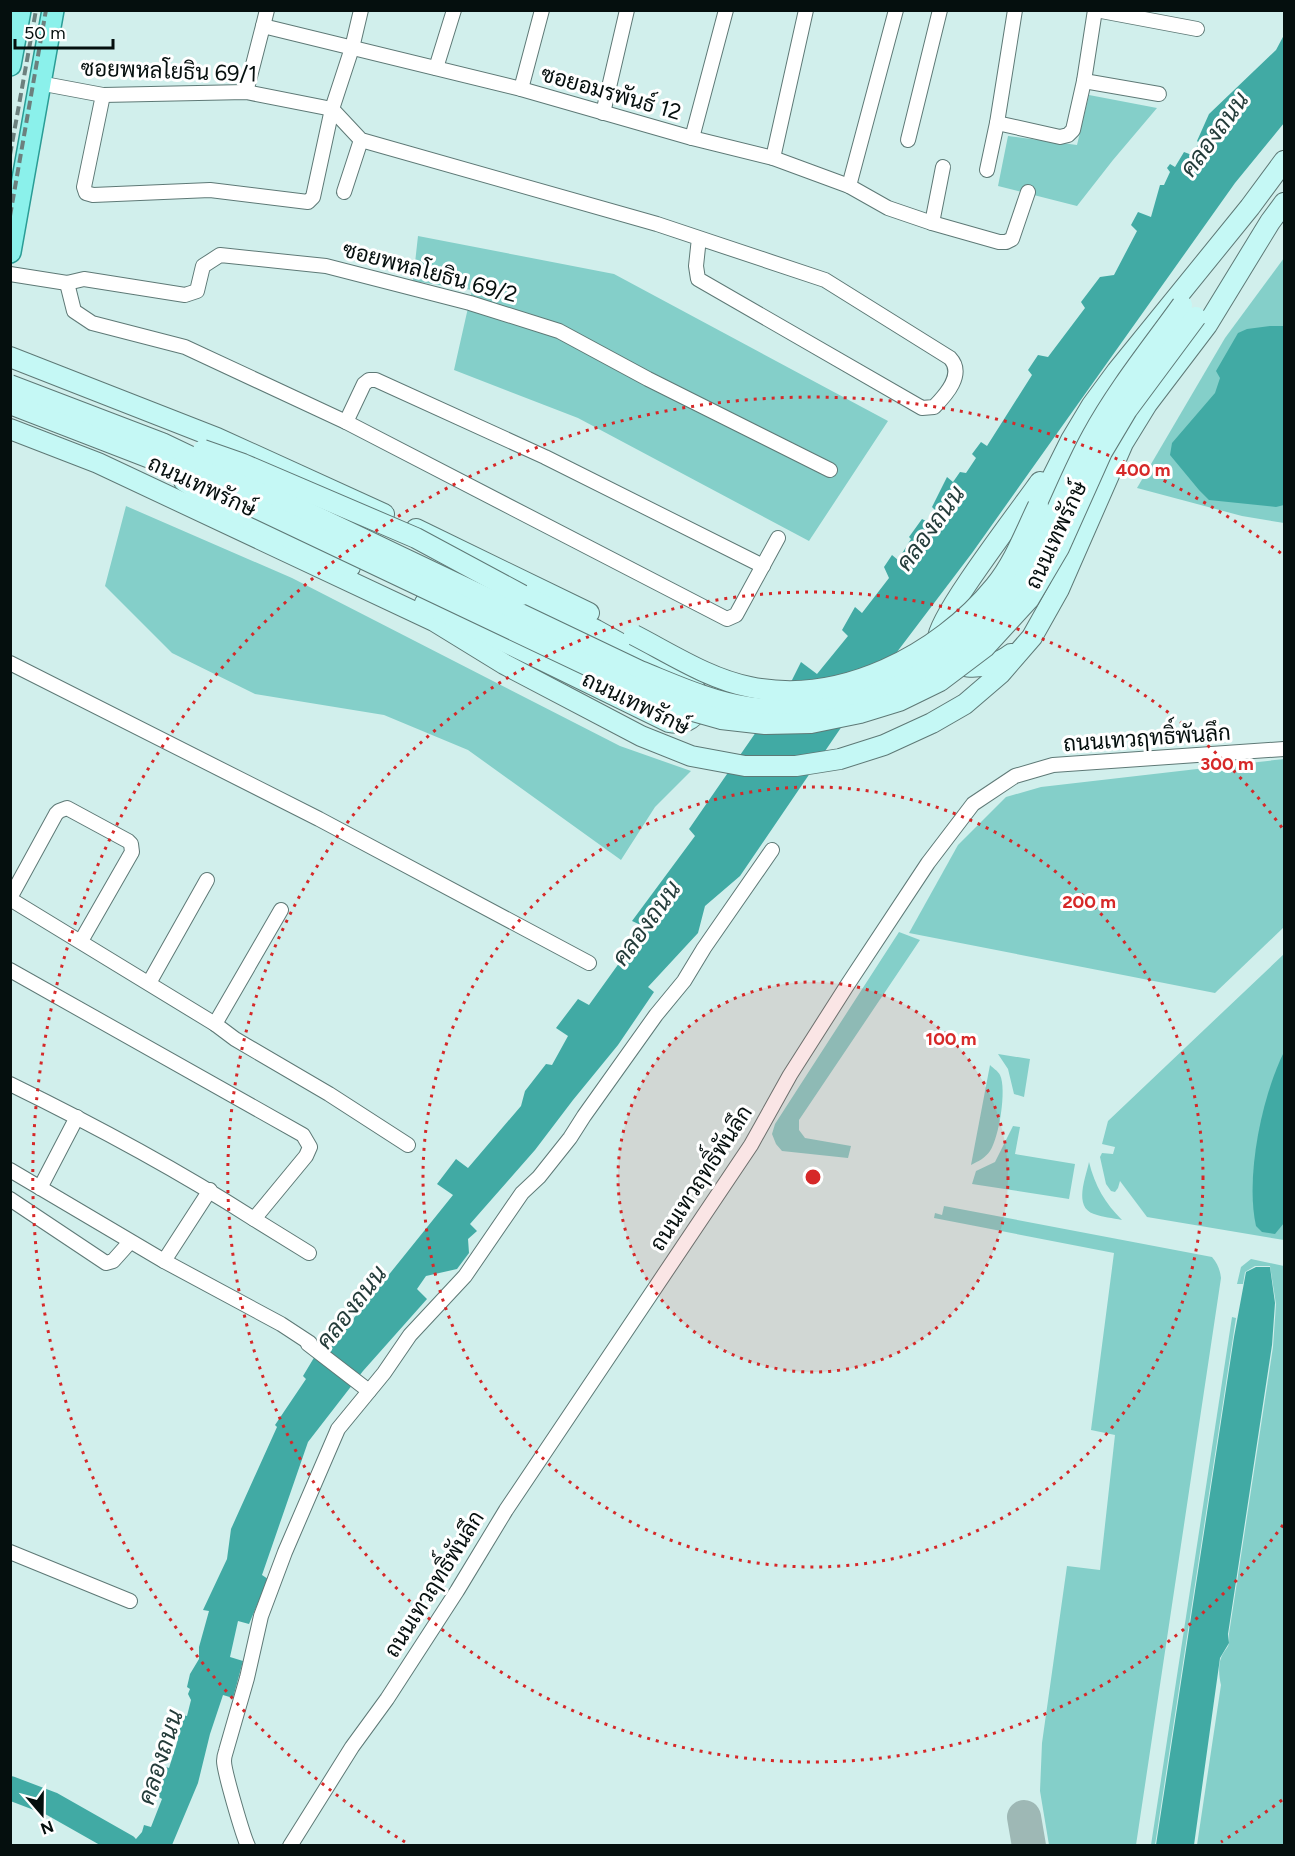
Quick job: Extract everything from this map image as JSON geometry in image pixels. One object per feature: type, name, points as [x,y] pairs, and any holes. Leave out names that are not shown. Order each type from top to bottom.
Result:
[{"type":"main road","points":[[10,65],[20,10]]},
{"type":"main road","points":[[10,252],[53,10]]},
{"type":"main road","name":"ถนนเทพรักษ์","points":[[10,357],[217,438],[460,549],[714,676],[749,687],[805,691],[861,678],[901,662],[939,638],[970,614],[996,585],[1013,558],[1071,440],[1092,405],[1284,161]]},
{"type":"main road","name":"ถนนเทพรักษ์","points":[[10,429],[98,463],[434,621],[504,664],[641,736],[691,756],[745,766],[796,766],[840,759],[884,745],[932,723],[965,704],[1000,674],[1032,637],[1059,589],[1123,443],[1147,404],[1207,325],[1284,203]]},
{"type":"main road","name":"ถนนเทพรักษ์","points":[[10,385],[158,451],[631,687],[681,708],[721,719],[765,724],[811,723],[860,713],[899,701],[940,681],[985,647],[1029,599],[1059,548],[1102,452],[1250,207]]},
{"type":"main road","name":"ถนนเทพรักษ์","points":[[1189,311],[1270,222]]},
{"type":"main road","points":[[98,463],[86,454],[80,444],[77,433],[82,416],[88,408],[99,401],[113,399],[126,402]]},
{"type":"main road","name":"ถนนเทพรักษ์","points":[[10,404],[158,451]]},
{"type":"main road","points":[[217,438],[314,499],[688,681]]},
{"type":"main road","points":[[1032,637],[1008,657],[976,668],[955,664],[947,658],[940,648],[938,636],[942,622],[1071,440]]},
{"type":"main road","points":[[202,450],[243,464],[416,538],[522,595],[596,630],[688,681],[698,693],[700,704],[696,714],[682,723],[669,722],[225,507],[190,485],[158,451],[202,450]]},
{"type":"main road","points":[[434,621],[585,692],[626,702]]},
{"type":"street","points":[[246,92],[267,10]]},
{"type":"street","points":[[103,94],[84,187],[86,193],[93,195],[210,190],[308,202],[313,198],[332,110],[352,48],[361,10]]},
{"type":"street","points":[[436,68],[454,10]]},
{"type":"street","points":[[521,89],[542,10]]},
{"type":"street","points":[[603,113],[627,10]]},
{"type":"street","points":[[692,138],[726,10]]},
{"type":"street","points":[[773,158],[806,10]]},
{"type":"street","points":[[849,186],[896,10]]},
{"type":"street","points":[[908,140],[939,10]]},
{"type":"street","points":[[987,170],[1015,10]]},
{"type":"street","points":[[997,123],[1060,137],[1068,135],[1073,130],[1084,81],[1095,10],[1197,29]]},
{"type":"street","name":"ซอยอมรพันธ์ 12","points":[[263,26],[521,89],[692,138],[773,158],[849,186],[888,208],[999,242],[1006,242],[1012,238],[1028,192]]},
{"type":"street","points":[[1084,81],[1159,94]]},
{"type":"street","name":"ซอยพหลโยธิน 69/1","points":[[39,83],[103,94],[246,92],[332,110]]},
{"type":"street","points":[[332,110],[361,140],[657,224],[699,238],[825,280],[950,358],[956,364],[957,372],[950,388],[934,407],[922,408],[698,279],[696,266],[699,238]]},
{"type":"street","points":[[344,192],[361,140]]},
{"type":"street","points":[[932,223],[943,167]]},
{"type":"street","name":"ซอยพหลโยธิน 69/2","points":[[10,274],[67,283],[84,279],[185,295],[196,291],[203,266],[220,255],[326,266],[470,303],[559,331],[648,379],[830,470]]},
{"type":"street","points":[[67,283],[74,311],[92,323],[185,348],[346,422],[728,619],[736,615],[778,538]]},
{"type":"street","points":[[346,422],[360,389],[369,380],[376,380],[545,457],[763,566]]},
{"type":"street","points":[[10,663],[320,819],[590,963]]},
{"type":"street","name":"ถนนเทวฤทธิ์พันลึก","points":[[290,1845],[352,1747],[387,1700],[457,1592],[506,1510],[751,1145],[790,1075],[848,984],[928,863],[973,804],[1015,776],[1053,765],[1284,749]]},
{"type":"street","points":[[81,941],[132,852],[131,843],[67,808],[63,808],[56,814],[10,899],[215,1024],[235,1039],[329,1094],[408,1145]]},
{"type":"street","points":[[248,1845],[242,1834],[224,1761],[261,1616],[285,1551],[338,1429],[384,1373],[410,1335],[465,1276],[522,1193],[539,1177],[570,1138],[656,1015],[684,981],[772,850]]},
{"type":"street","points":[[149,983],[207,880]]},
{"type":"street","points":[[215,1024],[281,910]]},
{"type":"street","points":[[10,970],[303,1136],[310,1144],[306,1156],[254,1219]]},
{"type":"street","points":[[10,1084],[77,1117],[210,1190],[309,1253]]},
{"type":"street","points":[[40,1188],[77,1117]]},
{"type":"street","points":[[12,1175],[40,1188],[130,1242],[281,1324],[369,1391]]},
{"type":"street","points":[[164,1261],[210,1190]]},
{"type":"street","points":[[10,1199],[106,1263],[113,1261],[130,1242]]},
{"type":"street","points":[[10,1552],[130,1601]]},
{"type":"shaded area","points":[[1089,95],[1157,108],[1077,206],[998,186],[1008,136],[1077,145]]},
{"type":"shaded area","points":[[418,236],[614,274],[888,421],[809,541],[578,418],[454,370],[472,290],[413,281]]},
{"type":"shaded area","points":[[1284,258],[1284,523],[1242,516],[1137,488],[1225,338]]},
{"type":"shaded area","points":[[126,506],[292,578],[620,746],[691,771],[655,807],[621,860],[468,750],[384,715],[255,694],[172,653],[105,586]]},
{"type":"shaded area","points":[[1284,759],[1284,927],[1215,993],[909,933],[958,845],[1006,797],[1041,787]]},
{"type":"shaded area","points":[[899,932],[920,940],[799,1120],[799,1130],[805,1138],[851,1146],[848,1158],[782,1151],[772,1134],[775,1124]]},
{"type":"shaded area","points":[[1284,954],[1284,1240],[1147,1217],[1120,1181],[1115,1192],[1111,1191],[1106,1184],[1100,1157],[1102,1153],[1113,1154],[1115,1147],[1102,1144],[1108,1121]]},
{"type":"shaded area","points":[[998,1054],[1030,1059],[1024,1097],[1014,1094],[1008,1069]]},
{"type":"shaded area","points":[[990,1065],[999,1074],[1002,1082],[999,1125],[990,1151],[971,1165]]},
{"type":"shaded area","points":[[1013,1126],[1020,1127],[1015,1154],[1075,1164],[1069,1199],[972,1184],[976,1171],[995,1162]]},
{"type":"shaded area","points":[[1089,1162],[1101,1194],[1122,1220],[1094,1214],[1084,1205],[1082,1191]]},
{"type":"shaded area","points":[[944,1206],[1212,1257],[1219,1270],[1221,1278],[1136,1845],[1049,1845],[1040,1791],[1042,1743],[1067,1566],[1100,1570],[1115,1435],[1091,1430],[1114,1253],[934,1218],[935,1213],[942,1215]]},
{"type":"shaded area","points":[[1251,1259],[1284,1266],[1284,1845],[1197,1845],[1221,1685],[1219,1664],[1229,1643],[1273,1347],[1276,1304],[1270,1266],[1255,1266],[1245,1272],[1243,1284],[1237,1284],[1241,1267]]},
{"type":"shaded area","points":[[1232,1317],[1236,1318],[1155,1845],[1151,1845]]},
{"type":"water","name":"คลองถนน","points":[[1284,35],[1284,123],[1235,183],[972,553],[853,710],[740,876],[705,906],[698,933],[648,987],[654,992],[618,1045],[535,1150],[470,1224],[477,1231],[468,1239],[469,1253],[457,1269],[426,1276],[417,1289],[427,1299],[363,1371],[308,1442],[262,1575],[268,1579],[249,1624],[238,1621],[230,1657],[243,1661],[233,1698],[223,1695],[210,1734],[198,1783],[172,1845],[130,1846],[142,1832],[144,1825],[151,1827],[162,1799],[156,1795],[166,1767],[169,1768],[177,1743],[182,1715],[187,1716],[191,1700],[188,1694],[190,1689],[187,1687],[190,1674],[199,1659],[199,1647],[209,1611],[203,1610],[227,1559],[231,1529],[277,1427],[275,1425],[306,1379],[303,1376],[315,1356],[321,1359],[453,1195],[437,1184],[456,1159],[468,1168],[521,1106],[525,1091],[546,1064],[552,1065],[568,1036],[556,1028],[578,999],[589,1005],[645,927],[632,921],[695,836],[689,829],[792,680],[801,662],[817,674],[848,636],[842,630],[855,607],[862,613],[889,578],[884,567],[892,555],[898,560],[911,539],[909,537],[922,519],[928,522],[936,511],[932,507],[947,477],[953,482],[960,472],[966,473],[976,458],[972,454],[981,442],[987,446],[1032,375],[1028,370],[1038,355],[1048,357],[1085,308],[1081,302],[1100,277],[1114,275],[1137,231],[1131,225],[1138,212],[1151,217],[1160,185],[1164,185],[1170,172],[1167,168],[1170,164],[1175,167],[1184,152],[1192,155],[1199,143],[1197,141],[1209,114],[1276,50]]},
{"type":"water","points":[[1284,326],[1284,505],[1276,507],[1209,500],[1170,455],[1172,443],[1215,393],[1220,378],[1216,371],[1238,333],[1247,329]]},
{"type":"water","points":[[1284,1052],[1284,1223],[1275,1234],[1262,1232],[1256,1226],[1253,1206],[1254,1161],[1269,1091]]},
{"type":"water","points":[[1256,1267],[1270,1267],[1275,1303],[1272,1345],[1228,1634],[1229,1643],[1220,1658],[1194,1845],[1156,1845],[1234,1337],[1246,1272]]},
{"type":"waterway","points":[[10,1788],[52,1804],[126,1846]]},
{"type":"taxiway","points":[[1024,1817],[1029,1846]]},
{"type":"railway","points":[[10,155],[36,10]]},
{"type":"railway","points":[[10,216],[46,10]]}]
